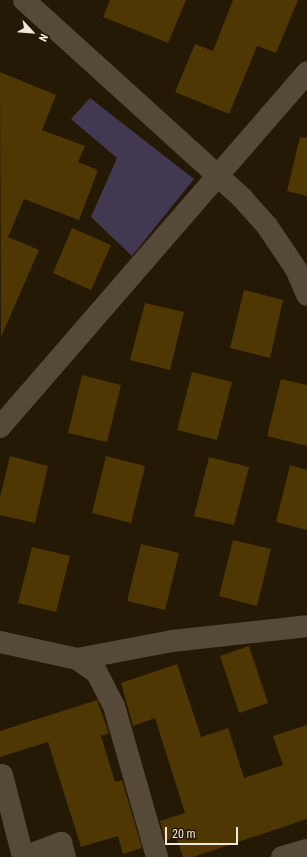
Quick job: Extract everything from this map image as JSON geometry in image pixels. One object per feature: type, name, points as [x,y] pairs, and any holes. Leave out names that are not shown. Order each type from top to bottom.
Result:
[{"type":"street","points":[[24,0],[221,175],[267,226],[296,269],[307,295]]},
{"type":"street","points":[[0,428],[221,175],[307,72]]},
{"type":"street","points":[[77,659],[172,641],[307,626]]},
{"type":"street","points":[[0,642],[77,659],[97,673],[114,706],[157,857]]},
{"type":"street","points":[[2,775],[24,857],[61,843],[65,857]]},
{"type":"street","points":[[282,857],[307,850]]},
{"type":"shaded area","points":[[90,98],[194,179],[132,256],[91,217],[117,158],[71,119]]},
{"type":"building","points":[[110,0],[186,0],[168,43],[103,17]]},
{"type":"building","points":[[233,0],[298,0],[276,53],[257,46],[229,114],[175,92],[195,44],[213,51]]},
{"type":"building","points":[[0,72],[56,95],[42,130],[85,146],[78,162],[98,170],[79,220],[24,199],[8,237],[39,250],[1,337]]},
{"type":"building","points":[[300,137],[307,138],[307,196],[287,191]]},
{"type":"building","points":[[72,228],[111,245],[91,290],[53,273]]},
{"type":"building","points":[[244,290],[283,300],[270,358],[230,348]]},
{"type":"building","points":[[145,303],[184,312],[170,370],[130,360]]},
{"type":"building","points":[[192,372],[232,382],[217,440],[177,430]]},
{"type":"building","points":[[82,375],[121,385],[107,442],[68,433]]},
{"type":"building","points":[[281,379],[307,385],[307,446],[267,436]]},
{"type":"building","points":[[10,456],[48,466],[35,523],[0,515],[0,497]]},
{"type":"building","points":[[106,456],[145,466],[131,523],[92,513]]},
{"type":"building","points":[[209,457],[249,467],[234,525],[194,516]]},
{"type":"building","points":[[290,465],[307,470],[307,530],[276,522]]},
{"type":"building","points":[[233,540],[271,549],[257,606],[219,596]]},
{"type":"building","points":[[141,544],[179,553],[165,610],[127,601]]},
{"type":"building","points":[[32,547],[70,556],[56,612],[18,603]]},
{"type":"building","points":[[249,646],[268,703],[239,713],[220,656]]},
{"type":"building","points":[[177,664],[201,737],[228,728],[244,778],[283,765],[273,736],[307,725],[307,819],[193,857],[183,857],[176,837],[165,841],[160,821],[185,813],[155,718],[133,726],[121,683]]},
{"type":"building","points":[[97,700],[109,733],[101,736],[115,782],[122,780],[142,848],[123,854],[118,836],[81,847],[48,742],[0,757],[0,731]]}]
